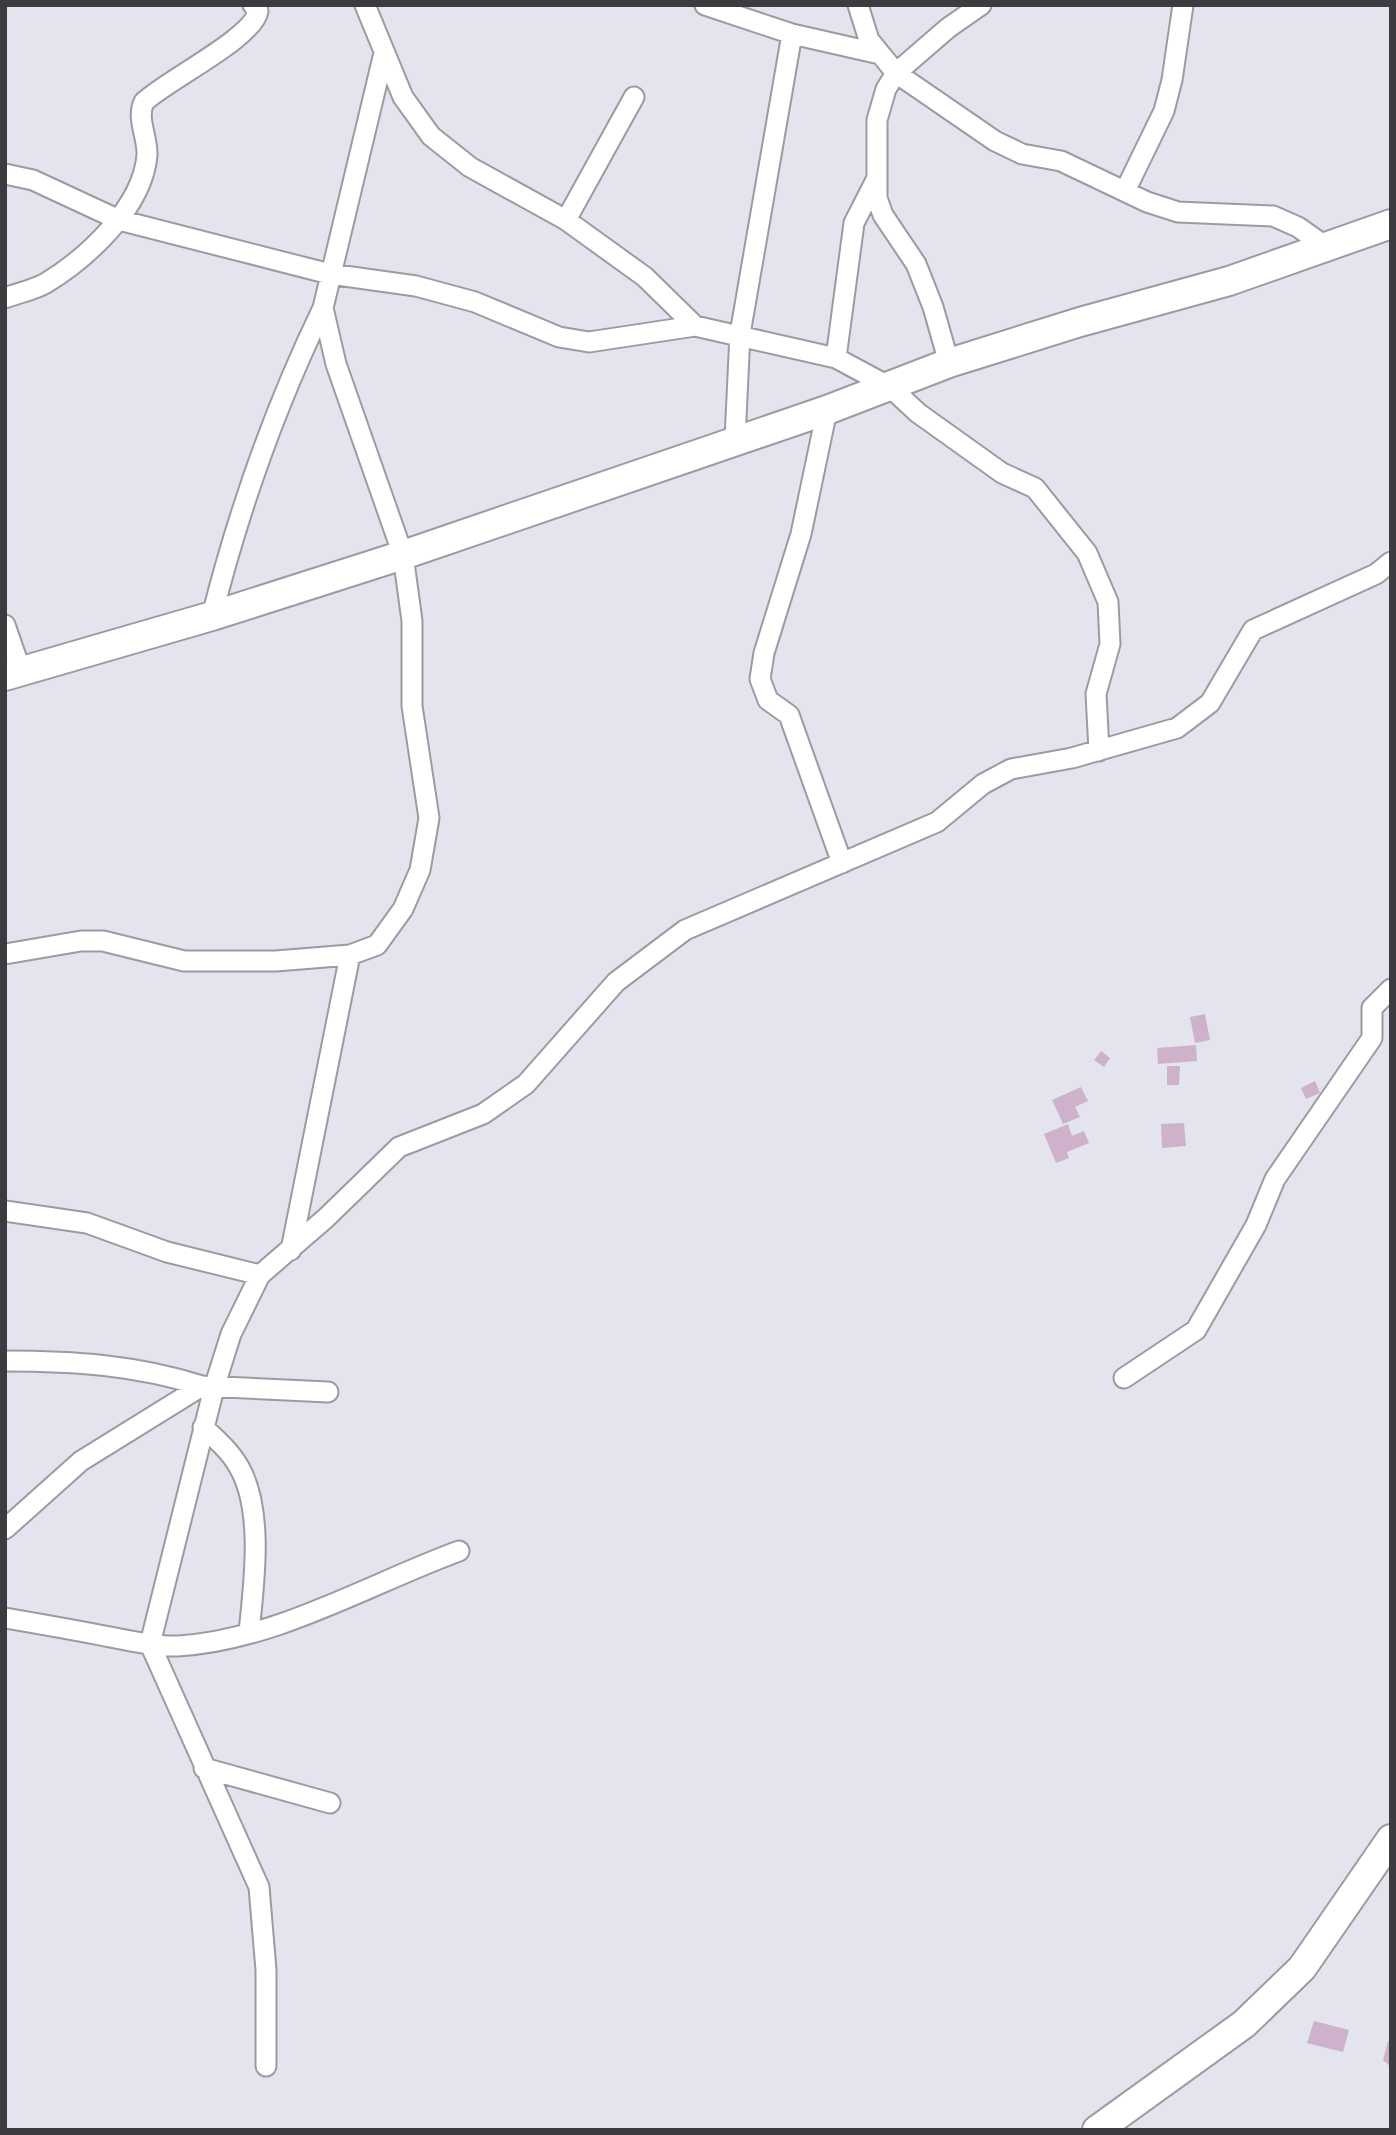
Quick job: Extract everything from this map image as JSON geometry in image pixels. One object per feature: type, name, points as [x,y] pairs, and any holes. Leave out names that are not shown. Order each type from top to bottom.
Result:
[{"type":"street","points":[[5,298],[44,285],[84,256],[120,220],[145,168],[147,153],[141,116],[144,103],[210,58],[257,18],[258,11],[253,5]]},
{"type":"street","points":[[365,5],[403,97],[431,136],[470,167],[566,220],[645,276],[695,326]]},
{"type":"street","points":[[705,5],[792,34],[880,54]]},
{"type":"street","points":[[858,5],[869,40],[896,73],[995,141],[1023,154],[1061,161],[1178,212],[1273,216],[1298,227],[1325,246]]},
{"type":"street","points":[[949,363],[933,307],[916,264],[883,215],[877,198],[877,120],[886,89],[896,73],[947,28],[981,5]]},
{"type":"street","points":[[1125,191],[1164,111],[1172,80],[1183,5]]},
{"type":"street","points":[[735,439],[740,334],[792,34]]},
{"type":"street","points":[[212,616],[225,564],[275,412],[323,307],[383,53]]},
{"type":"street","points":[[566,220],[634,97]]},
{"type":"street","points":[[5,174],[33,180],[120,220],[330,274],[416,286],[475,302],[559,337],[589,342],[695,326],[740,334],[836,358],[890,387],[918,414],[1002,473],[1035,488],[1087,554],[1108,602],[1110,644],[1096,694],[1099,751]]},
{"type":"street","points":[[836,358],[854,223],[877,178]]},
{"type":"street","points":[[5,625],[13,673],[212,616],[403,555],[735,439],[827,410],[949,363],[1080,322],[1229,281],[1391,224]]},
{"type":"street","points":[[5,954],[81,941],[103,941],[184,961],[276,961],[350,955],[377,945],[403,909],[420,870],[429,818],[412,706],[412,621],[403,555],[336,364],[323,307]]},
{"type":"street","points":[[827,410],[801,534],[764,653],[760,679],[768,700],[789,715],[842,863]]},
{"type":"street","points":[[266,2066],[266,1970],[259,1886],[150,1644],[203,1427],[208,1387],[260,1275],[291,1250],[399,1147],[483,1114],[526,1084],[615,982],[685,930],[937,822],[983,784],[1012,769],[1099,751],[1177,728],[1210,702],[1253,630],[1376,574],[1391,562]]},
{"type":"street","points":[[291,1250],[350,955]]},
{"type":"street","points":[[1124,1378],[1196,1330],[1256,1225],[1275,1179],[1372,1038],[1372,1007],[1391,989]]},
{"type":"street","points":[[5,1211],[87,1223],[167,1252],[260,1275]]},
{"type":"street","points":[[5,1361],[89,1363],[138,1369],[208,1387],[328,1392]]},
{"type":"street","points":[[5,1529],[81,1461],[208,1387]]},
{"type":"street","points":[[203,1427],[227,1449],[241,1469],[248,1493],[256,1565],[249,1632]]},
{"type":"street","points":[[5,1618],[150,1644],[187,1645],[249,1632],[317,1612],[400,1573],[459,1551]]},
{"type":"street","points":[[204,1768],[330,1803]]},
{"type":"street","points":[[1097,2130],[1244,2024],[1302,1968],[1391,1839]]},
{"type":"building","points":[[1205,1014],[1210,1040],[1195,1043],[1190,1017]]},
{"type":"building","points":[[1196,1045],[1197,1061],[1158,1064],[1157,1048]]},
{"type":"building","points":[[1101,1051],[1110,1058],[1104,1067],[1094,1060]]},
{"type":"building","points":[[1167,1066],[1180,1066],[1179,1085],[1167,1085]]},
{"type":"building","points":[[1315,1081],[1320,1093],[1306,1099],[1301,1088]]},
{"type":"building","points":[[1081,1087],[1088,1101],[1075,1107],[1080,1117],[1063,1124],[1052,1100]]},
{"type":"building","points":[[1184,1123],[1186,1146],[1162,1148],[1161,1124]]},
{"type":"building","points":[[1068,1124],[1072,1136],[1084,1131],[1089,1143],[1067,1152],[1069,1158],[1056,1163],[1044,1134]]},
{"type":"building","points":[[1314,2021],[1349,2030],[1343,2052],[1307,2043]]},
{"type":"building","points":[[1388,2041],[1391,2041],[1391,2067],[1383,2060]]}]
